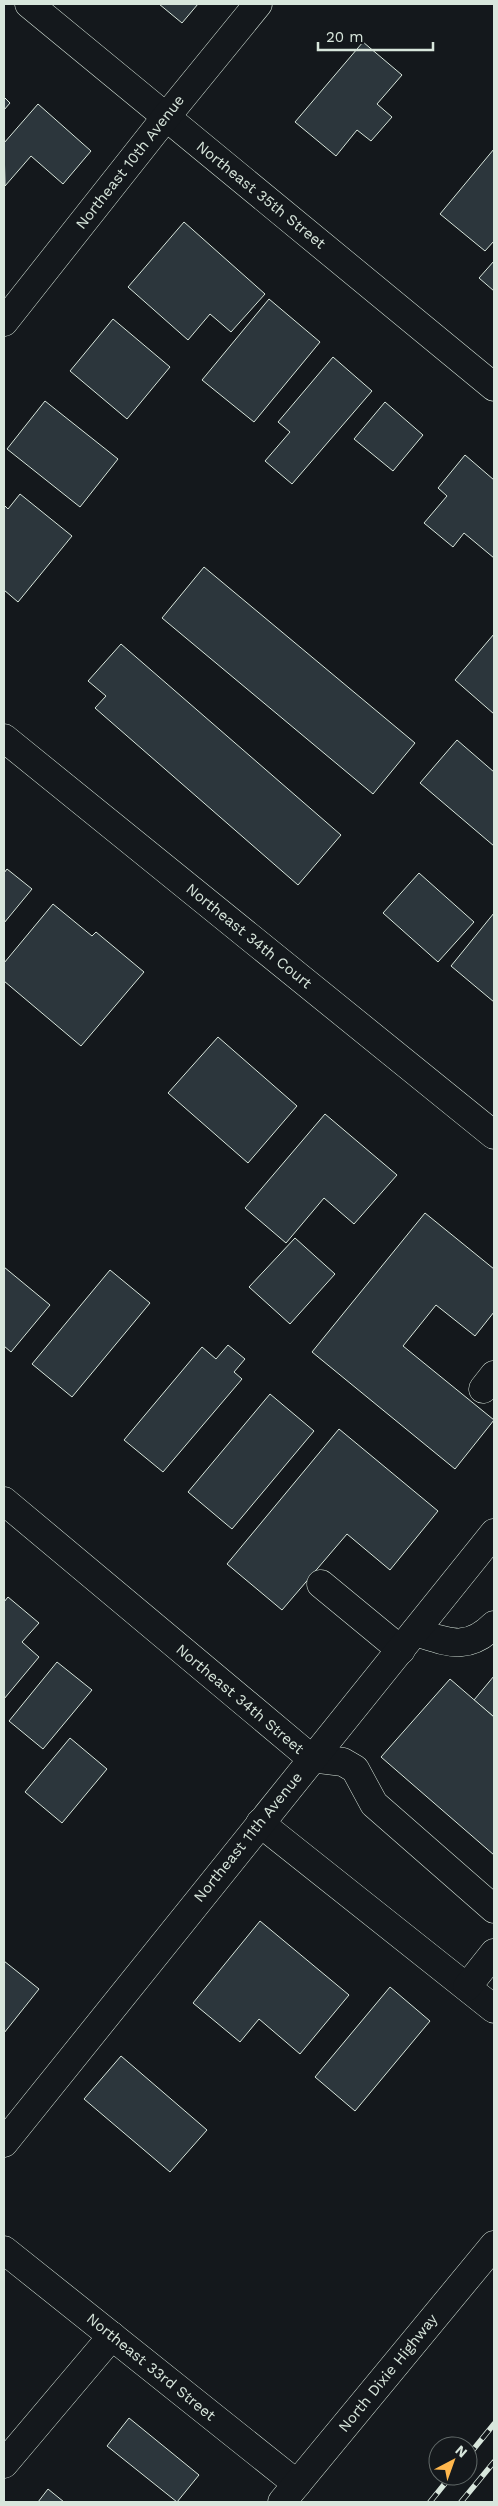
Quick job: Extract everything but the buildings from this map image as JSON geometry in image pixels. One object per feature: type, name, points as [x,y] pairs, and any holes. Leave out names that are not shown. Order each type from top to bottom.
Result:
[{"type":"street","name":"Northeast 35th Street","points":[[29,4],[494,387]]},
{"type":"street","name":"Northeast 10th Avenue","points":[[4,322],[166,116],[258,4]]},
{"type":"street","name":"Northeast 34th Court","points":[[4,738],[494,1135]]},
{"type":"street","name":"Northeast 34th Street","points":[[4,1501],[311,1758],[343,1762],[355,1769],[374,1804],[494,1909]]},
{"type":"street","name":"Northeast 11th Avenue","points":[[4,2143],[311,1758],[494,1533]]},
{"type":"street","points":[[321,1584],[408,1641],[446,1641],[463,1644],[478,1639],[494,1625]]},
{"type":"street","points":[[260,1823],[494,2009]]},
{"type":"street","points":[[467,1987],[494,1953]]},
{"type":"street","name":"North Dixie Highway","points":[[290,2493],[494,2245]]},
{"type":"street","name":"Northeast 33rd Street","points":[[4,2250],[112,2336],[290,2493]]},
{"type":"street","points":[[4,2464],[112,2336]]},
{"type":"railway","points":[[478,2444],[494,2424]]},
{"type":"railway","points":[[461,2502],[494,2462]]},
{"type":"railway","points":[[430,2502],[443,2486]]}]
